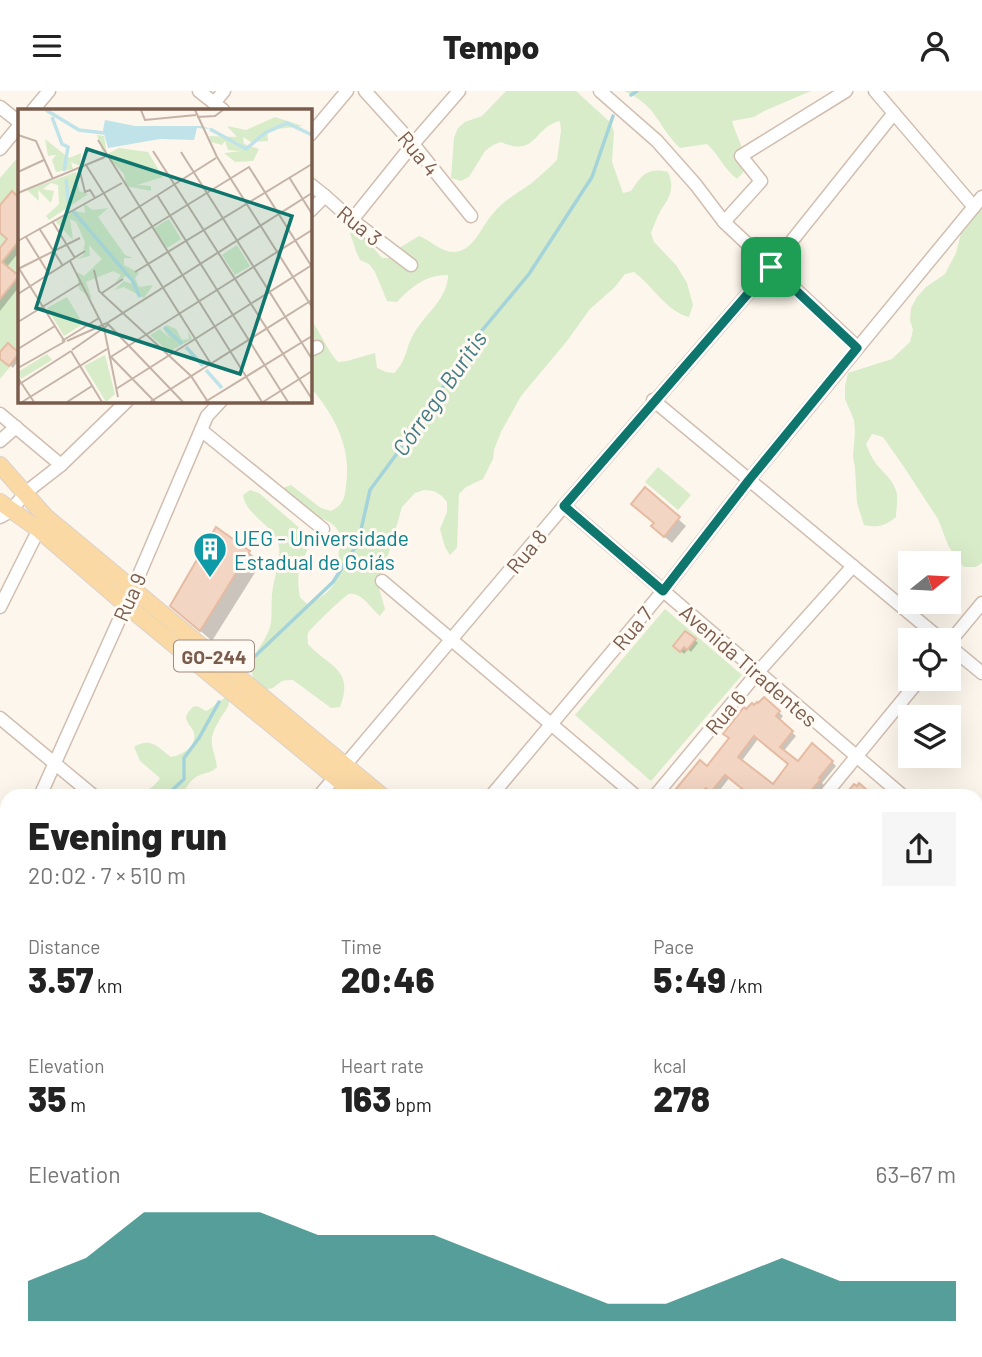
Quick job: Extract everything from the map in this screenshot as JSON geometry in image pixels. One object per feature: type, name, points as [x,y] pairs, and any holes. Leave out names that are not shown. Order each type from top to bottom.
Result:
[{"type":"main road","name":"GO-244","points":[[0,465],[25,493],[42,523],[126,605],[229,679]]},
{"type":"main road","name":"GO-244","points":[[4,510],[42,523],[133,589],[229,679],[340,771],[370,789]]},
{"type":"main road","name":"GO-244","points":[[340,771],[353,789]]},
{"type":"street","points":[[34,109],[49,91]]},
{"type":"street","points":[[199,91],[218,106],[224,91]]},
{"type":"street","points":[[312,133],[347,91]]},
{"type":"street","name":"Rua 4","points":[[365,91],[413,144],[471,216]]},
{"type":"street","points":[[352,220],[459,91]]},
{"type":"street","points":[[600,91],[657,141],[724,222],[857,348]]},
{"type":"street","points":[[724,222],[761,181],[741,156],[846,91]]},
{"type":"street","points":[[874,91],[978,202]]},
{"type":"street","points":[[0,107],[18,123]]},
{"type":"street","name":"Rua 8","points":[[326,789],[653,401],[771,267],[894,113]]},
{"type":"street","points":[[0,149],[18,125]]},
{"type":"street","name":"Rua 3","points":[[312,186],[352,220],[411,264]]},
{"type":"street","points":[[312,209],[325,196]]},
{"type":"street","name":"Rua 7","points":[[497,789],[663,591],[749,480],[978,202]]},
{"type":"street","points":[[653,401],[927,628]]},
{"type":"street","points":[[4,510],[61,465],[125,403]]},
{"type":"street","name":"Rua 9","points":[[43,789],[207,416],[219,403]]},
{"type":"street","points":[[0,414],[61,465]]},
{"type":"street","points":[[0,442],[16,427]]},
{"type":"street","points":[[201,431],[323,529]]},
{"type":"street","name":"Avenida Tiradentes","points":[[564,506],[895,789]]},
{"type":"street","points":[[0,607],[42,523]]},
{"type":"street","name":"Rua 6","points":[[661,789],[758,672],[853,566]]},
{"type":"street","points":[[382,580],[628,789]]},
{"type":"street","points":[[961,628],[982,603]]},
{"type":"street","points":[[961,655],[982,673]]},
{"type":"street","points":[[830,789],[910,691]]},
{"type":"street","points":[[0,718],[85,789]]},
{"type":"green space","points":[[506,91],[576,91],[611,123],[614,132],[612,162],[623,193],[631,191],[642,177],[650,172],[668,172],[670,192],[651,233],[654,242],[676,265],[687,283],[693,305],[689,317],[666,304],[634,272],[625,274],[614,288],[590,309],[521,396],[501,432],[493,459],[483,479],[466,487],[459,494],[457,548],[450,555],[440,529],[447,512],[447,502],[434,491],[415,493],[402,507],[386,563],[377,581],[385,609],[380,616],[362,598],[349,594],[308,633],[308,644],[342,676],[344,694],[340,707],[331,708],[293,680],[282,681],[272,688],[264,688],[255,681],[252,665],[271,622],[279,547],[273,533],[249,509],[243,495],[250,490],[259,493],[310,537],[298,576],[300,597],[307,604],[323,596],[335,582],[339,571],[339,550],[343,542],[337,530],[326,520],[306,512],[284,498],[283,488],[291,485],[321,508],[331,511],[341,504],[346,490],[344,445],[334,420],[312,390],[312,322],[338,362],[375,353],[377,368],[394,373],[404,358],[414,333],[444,291],[448,275],[433,277],[420,283],[397,302],[387,301],[375,272],[369,264],[360,260],[350,233],[354,225],[382,258],[390,258],[396,250],[419,236],[453,252],[471,244],[500,206],[557,160],[561,131],[560,121],[544,129],[528,144],[513,146],[501,142],[493,145],[485,151],[469,177],[461,181],[451,178],[454,138],[458,128],[465,122],[482,116]]},
{"type":"green space","points":[[624,91],[811,91],[754,117],[732,121],[745,159],[743,171],[737,179],[707,144],[680,148],[651,110]]},
{"type":"green space","points":[[18,157],[18,357],[0,379],[0,178]]},
{"type":"green space","points":[[982,206],[982,563],[976,567],[964,567],[961,564],[961,551],[952,551],[938,519],[904,467],[883,437],[872,434],[866,444],[875,462],[896,489],[896,517],[881,525],[864,525],[857,503],[853,456],[854,420],[845,399],[848,373],[892,359],[910,342],[913,330],[911,308],[926,287],[945,274],[956,253],[962,229]]},
{"type":"green space","points":[[658,467],[691,495],[678,510],[645,482]]},
{"type":"green space","points":[[665,609],[742,675],[651,781],[575,715]]},
{"type":"green space","points":[[225,698],[229,701],[213,734],[217,767],[194,778],[186,789],[148,789],[160,778],[140,761],[134,747],[149,743],[171,757],[184,752],[191,746],[194,738],[186,719],[189,711],[197,706],[206,711]]},
{"type":"building","points":[[12,191],[18,197],[18,242],[2,262],[18,277],[0,299],[0,248],[7,239],[0,233],[0,205]]},
{"type":"building","points":[[8,343],[18,354],[9,366],[0,359],[0,352]]},
{"type":"building","points":[[645,487],[680,517],[664,537],[651,526],[654,523],[631,504]]},
{"type":"building","name":"UEG - Universidade Estadual de Goiás","points":[[216,527],[250,551],[200,631],[170,606]]},
{"type":"building","points":[[685,631],[696,639],[687,650],[684,647],[680,652],[673,646]]},
{"type":"building","points":[[764,697],[780,711],[776,716],[793,731],[780,747],[798,761],[812,743],[833,761],[813,789],[742,789],[725,775],[713,789],[676,789],[700,760],[707,766],[729,738],[723,734],[744,707],[746,709]],"holes":[[[754,736],[788,764],[773,784],[738,757]]]},
{"type":"building","points":[[859,783],[866,789],[850,789],[854,784],[857,786]]},
{"type":"waterway","name":"Córrego Buritis","points":[[631,95],[637,91]]},
{"type":"waterway","name":"Córrego Buritis","points":[[253,658],[333,582],[358,543],[370,490],[479,334],[529,274],[592,177],[613,116]]},
{"type":"waterway","name":"Córrego Buritis","points":[[173,789],[184,779],[184,758],[199,738],[219,702]]},
{"type":"place","name":"UEG - Universidade Estadual de Goiás","points":[[210,579]]},
{"type":"route","points":[[771,267],[857,348],[663,591],[564,506],[771,267]]}]
